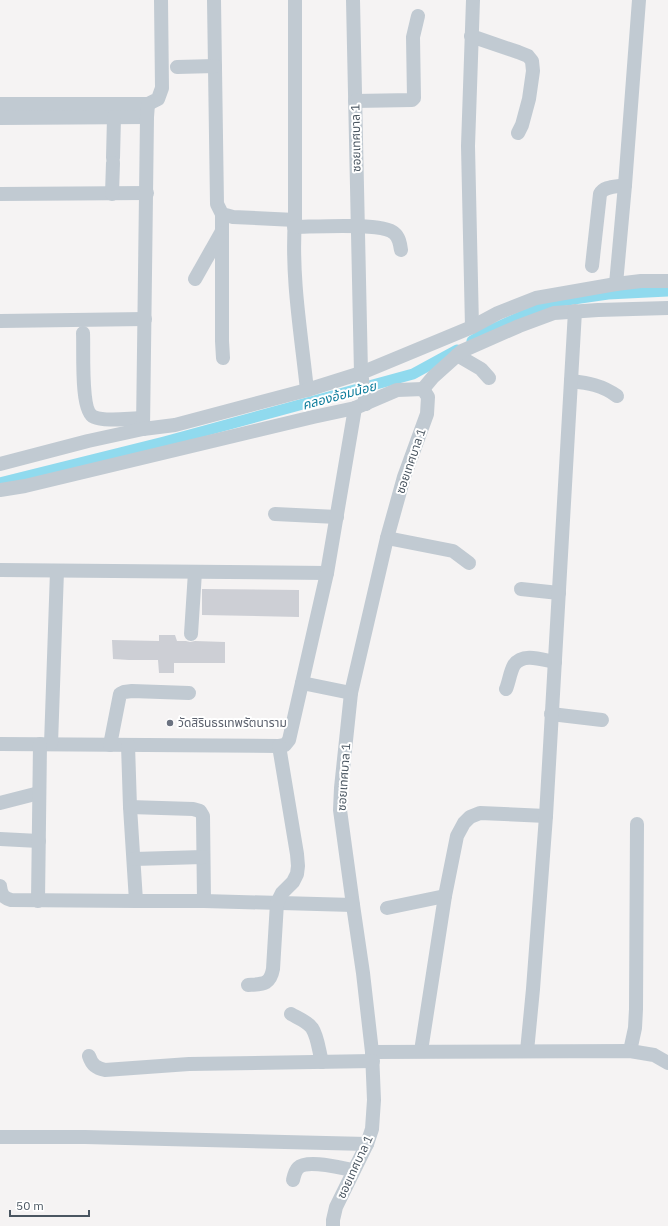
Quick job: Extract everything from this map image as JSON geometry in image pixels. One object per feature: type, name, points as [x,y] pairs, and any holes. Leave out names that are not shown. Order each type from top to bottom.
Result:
[{"type":"street","points":[[0,118],[114,117],[147,110],[158,99],[162,88],[161,0]]},
{"type":"street","points":[[214,0],[217,204],[222,214],[223,358]]},
{"type":"street","points":[[295,0],[293,256],[308,390]]},
{"type":"street","name":"ซอยเทศบาล 1","points":[[353,0],[362,402]]},
{"type":"street","points":[[472,0],[468,146],[472,327]]},
{"type":"street","points":[[616,284],[639,0]]},
{"type":"street","points":[[355,101],[412,100],[414,98],[413,37],[418,16]]},
{"type":"street","points":[[470,36],[528,56],[532,61],[533,71],[529,99],[522,125],[518,133]]},
{"type":"street","points":[[177,67],[215,66]]},
{"type":"street","points":[[0,104],[147,110]]},
{"type":"street","points":[[143,423],[147,110]]},
{"type":"street","points":[[112,194],[114,117]]},
{"type":"street","points":[[592,266],[600,194],[604,188],[625,185]]},
{"type":"street","points":[[0,194],[147,193]]},
{"type":"street","points":[[222,214],[233,217],[294,224],[383,228],[393,232],[398,238],[401,250]]},
{"type":"street","points":[[195,279],[222,233]]},
{"type":"street","points":[[83,333],[84,397],[88,412],[93,417],[175,425],[361,376],[472,327],[498,313],[536,298],[616,284],[641,281],[668,281]]},
{"type":"street","points":[[0,490],[25,486],[313,417],[397,390],[423,389],[433,377],[462,351],[519,326],[554,313],[668,308]]},
{"type":"street","points":[[526,1051],[533,989],[546,816],[575,311]]},
{"type":"street","points":[[0,321],[145,319]]},
{"type":"street","points":[[457,355],[481,369],[489,378]]},
{"type":"street","points":[[571,381],[608,389],[617,396]]},
{"type":"street","name":"ซอยเทศบาล 1","points":[[333,1226],[336,1206],[367,1144],[374,1117],[372,1056],[363,974],[352,905],[340,810],[340,788],[351,693],[404,477],[427,414],[428,397],[423,389]]},
{"type":"street","points":[[0,744],[285,745],[289,740],[327,573],[337,517],[362,402]]},
{"type":"street","points":[[0,464],[88,441],[143,423]]},
{"type":"street","points":[[275,514],[337,517]]},
{"type":"street","points":[[388,538],[453,551],[469,563]]},
{"type":"street","points":[[0,570],[327,573]]},
{"type":"street","points":[[38,901],[39,793],[45,744],[57,571]]},
{"type":"street","points":[[191,634],[195,572]]},
{"type":"street","points":[[521,589],[559,593]]},
{"type":"street","points":[[506,689],[514,665],[521,659],[528,658],[555,662]]},
{"type":"street","points":[[302,683],[351,693]]},
{"type":"street","points":[[110,745],[120,694],[132,690],[189,693]]},
{"type":"street","points":[[552,714],[602,720]]},
{"type":"street","points":[[128,745],[136,901]]},
{"type":"street","points":[[248,985],[268,982],[272,977],[277,903],[282,893],[297,874],[298,866],[279,746]]},
{"type":"street","points":[[0,803],[39,793]]},
{"type":"street","points":[[130,807],[193,809],[200,811],[203,816],[204,901]]},
{"type":"street","points":[[421,1051],[445,896],[457,836],[464,823],[470,817],[480,813],[546,816]]},
{"type":"street","points":[[630,1051],[635,1028],[636,1010],[637,824]]},
{"type":"street","points":[[0,839],[39,841]]},
{"type":"street","points":[[134,859],[203,857]]},
{"type":"street","points":[[0,886],[1,892],[6,898],[11,900],[204,901],[352,905]]},
{"type":"street","points":[[387,908],[445,896]]},
{"type":"street","points":[[291,1014],[312,1028],[316,1035],[322,1062]]},
{"type":"street","points":[[89,1056],[91,1063],[96,1068],[105,1070],[189,1064],[322,1062],[421,1051],[630,1051],[654,1054],[668,1061]]},
{"type":"street","points":[[0,1137],[85,1137],[367,1144]]},
{"type":"street","points":[[294,1180],[295,1172],[298,1168],[308,1164],[353,1170]]},
{"type":"building","points":[[202,589],[299,590],[299,617],[202,615]]},
{"type":"building","points":[[159,635],[175,635],[177,641],[225,642],[225,663],[174,663],[174,673],[159,673],[158,660],[113,659],[112,640],[159,641]]},
{"type":"waterway","name":"คลองอ้อมน้อย","points":[[472,341],[487,332],[553,302],[608,294],[668,291]]},
{"type":"waterway","name":"คลองอ้อมน้อย","points":[[0,483],[164,442],[413,374],[457,350]]},
{"type":"place","name":"วัดสิรินธรเทพรัตนาราม","points":[[170,723]]}]
